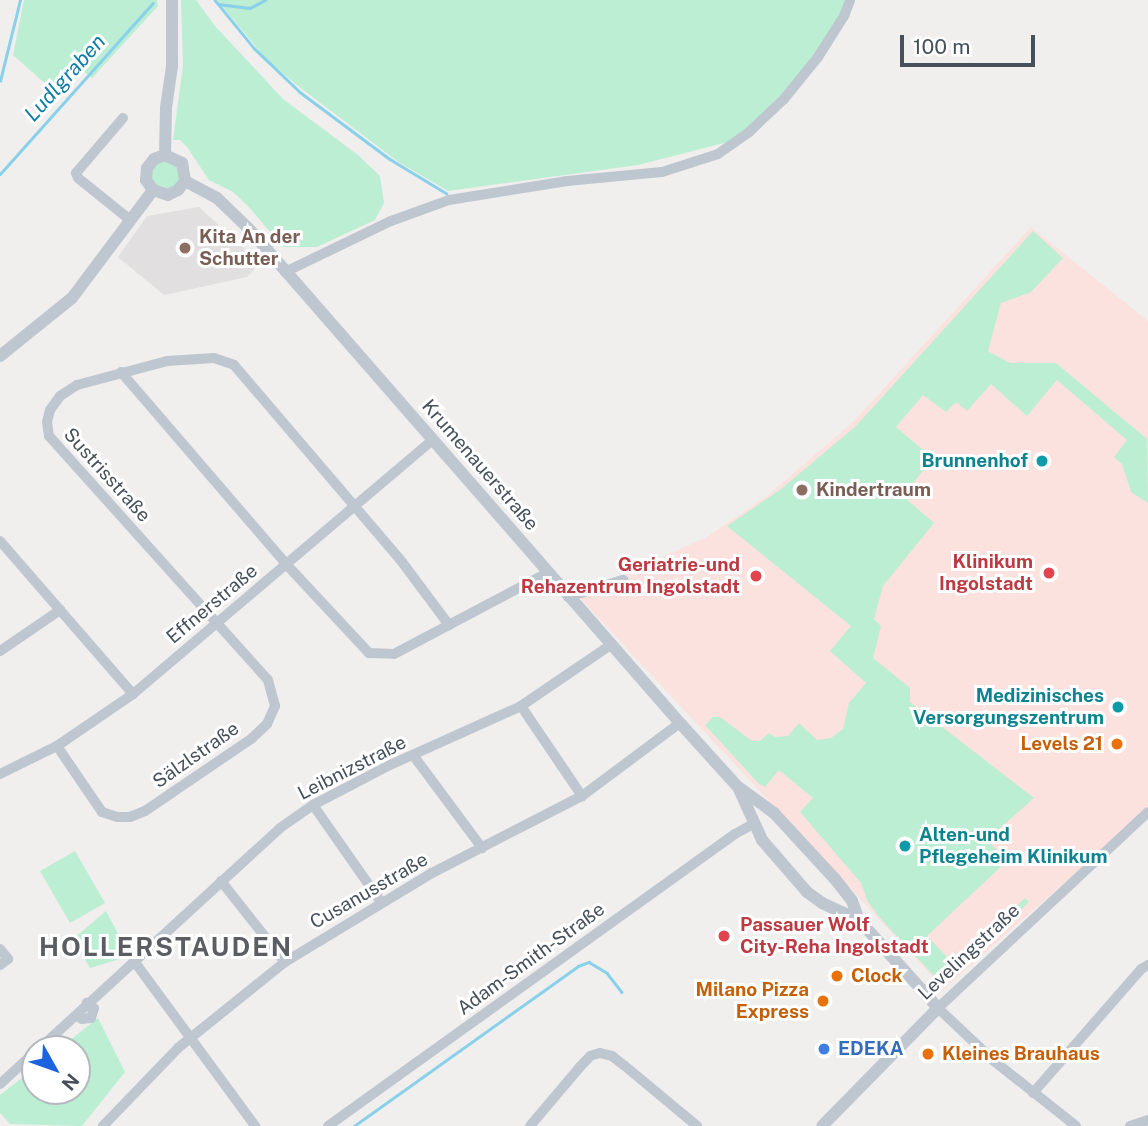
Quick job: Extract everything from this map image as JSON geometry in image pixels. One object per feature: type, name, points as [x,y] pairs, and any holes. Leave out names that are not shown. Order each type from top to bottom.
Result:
[{"type":"street","points":[[165,155],[166,108],[172,66],[172,0]]},
{"type":"street","points":[[285,272],[391,221],[449,200],[567,181],[662,172],[718,154],[749,132],[784,99],[818,57],[844,16],[850,0]]},
{"type":"street","points":[[123,118],[76,173],[78,178],[129,219]]},
{"type":"street","points":[[165,155],[182,163],[185,181],[178,190],[168,195],[153,190],[146,180],[147,168],[154,159],[165,155]]},
{"type":"street","name":"Krumenauerstraße","points":[[185,181],[217,198],[229,208],[680,723],[737,786],[774,813],[844,890],[859,920],[938,1008]]},
{"type":"street","points":[[0,356],[72,298],[153,190]]},
{"type":"street","name":"Sustrisstraße","points":[[217,624],[49,436],[47,422],[50,410],[60,396],[77,385],[167,361],[214,358],[227,361],[257,391],[354,505],[437,606],[449,625]]},
{"type":"street","points":[[121,372],[286,564],[369,653],[394,654],[547,573]]},
{"type":"street","name":"Effnerstraße","points":[[0,774],[57,746],[133,694],[432,440]]},
{"type":"street","points":[[0,541],[133,694]]},
{"type":"street","points":[[568,597],[622,580]]},
{"type":"street","points":[[0,651],[60,610]]},
{"type":"street","name":"Sälzlstraße","points":[[57,746],[102,812],[127,817],[145,811],[251,739],[273,716],[273,690],[268,680],[217,624]]},
{"type":"street","name":"Leibnizstraße","points":[[55,1035],[77,1015],[82,1019],[91,1018],[94,1008],[87,1003],[279,828],[313,806],[520,706],[612,644]]},
{"type":"street","points":[[520,706],[582,796]]},
{"type":"street","name":"Cusanusstraße","points":[[103,1126],[145,1079],[191,1037],[285,962],[381,902],[582,796],[680,723]]},
{"type":"street","points":[[414,755],[482,848]]},
{"type":"street","name":"Krumenauerstraße","points":[[737,786],[762,840],[807,892],[828,906],[859,920]]},
{"type":"street","points":[[313,806],[381,902]]},
{"type":"street","name":"Levelingstraße","points":[[822,1126],[938,1008],[1148,812]]},
{"type":"street","points":[[755,823],[766,814],[774,813]]},
{"type":"street","name":"Adam-Smith-Straße","points":[[328,1126],[725,841],[755,823]]},
{"type":"street","points":[[221,881],[285,962]]},
{"type":"street","points":[[828,906],[838,901],[844,890]]},
{"type":"street","points":[[0,949],[8,959],[0,965]]},
{"type":"street","points":[[134,961],[255,1126]]},
{"type":"street","points":[[1034,1093],[1141,969],[1148,965]]},
{"type":"street","points":[[938,1008],[975,1045],[1076,1126]]},
{"type":"street","points":[[530,1126],[590,1056],[600,1053],[612,1056],[697,1126]]},
{"type":"street","points":[[0,1084],[21,1065]]},
{"type":"street","points":[[1130,1126],[1148,1120]]},
{"type":"shaded area","name":"Kita An der Schutter","points":[[199,207],[260,263],[247,277],[164,295],[118,257],[147,216]]},
{"type":"shaded area","name":"Klinikum Ingolstadt","points":[[1031,227],[1148,321],[1148,809],[944,989],[577,595],[705,538],[767,496],[853,422]]},
{"type":"green space","points":[[24,0],[157,0],[158,6],[92,78],[83,71],[58,95],[13,55]]},
{"type":"green space","points":[[181,0],[196,0],[215,26],[283,99],[358,155],[380,176],[384,203],[375,220],[317,247],[283,247],[248,206],[233,192],[209,180],[187,147],[180,140],[173,140],[183,65]]},
{"type":"green space","points":[[217,0],[847,0],[828,36],[799,75],[764,114],[732,141],[638,165],[448,191],[397,161],[298,86],[267,60]]},
{"type":"green space","points":[[165,161],[175,165],[179,175],[175,185],[165,189],[155,185],[151,175],[155,165]]},
{"type":"green space","points":[[1033,231],[1063,258],[1031,292],[1001,303],[988,351],[1010,363],[1056,363],[1147,439],[1148,503],[1131,492],[1122,464],[1114,457],[1127,440],[1057,380],[1027,416],[991,384],[967,411],[956,402],[946,412],[923,395],[896,427],[933,458],[903,496],[934,523],[883,586],[874,619],[881,626],[873,658],[910,688],[910,702],[1034,798],[987,840],[1007,861],[927,936],[954,964],[1025,898],[1029,902],[950,976],[934,976],[880,918],[868,902],[861,883],[800,812],[813,798],[779,770],[765,787],[759,784],[705,725],[713,717],[720,717],[752,741],[760,741],[769,733],[775,737],[788,736],[799,723],[817,740],[831,738],[843,729],[849,703],[866,683],[830,651],[851,626],[727,526],[781,489],[856,426]]},
{"type":"green space","points":[[75,851],[105,903],[70,923],[40,871]]},
{"type":"green space","points":[[106,911],[130,956],[90,968],[73,939]]},
{"type":"green space","points":[[98,1018],[125,1072],[82,1126],[10,1124],[0,1113],[0,1095],[21,1079],[21,1105],[91,1105],[91,1035],[77,1035]]},
{"type":"waterway","points":[[0,81],[20,0]]},
{"type":"waterway","points":[[215,0],[254,48],[300,92],[390,159],[446,193]]},
{"type":"waterway","points":[[218,4],[250,8],[265,0]]},
{"type":"waterway","name":"Ludlgraben","points":[[0,174],[153,3]]},
{"type":"waterway","points":[[354,1126],[578,966],[589,962],[607,973],[622,992]]},
{"type":"place","name":"Kita An der Schutter","points":[[185,248]]},
{"type":"place","name":"Brunnenhof","points":[[1042,461]]},
{"type":"place","name":"Kindertraum","points":[[802,490]]},
{"type":"place","name":"Klinikum Ingolstadt","points":[[1049,573]]},
{"type":"place","name":"Geriatrie-und Rehazentrum Ingolstadt","points":[[756,576]]},
{"type":"place","name":"Medizinisches Versorgungszentrum","points":[[1118,707]]},
{"type":"place","name":"Levels 21","points":[[1117,744]]},
{"type":"place","name":"Alten-und Pflegeheim Klinikum","points":[[905,846]]},
{"type":"place","name":"Passauer Wolf City-Reha Ingolstadt","points":[[724,936]]},
{"type":"place","name":"Clock","points":[[837,976]]},
{"type":"place","name":"Milano Pizza Express","points":[[823,1001]]},
{"type":"place","name":"EDEKA","points":[[824,1049]]},
{"type":"place","name":"Kleines Brauhaus","points":[[928,1054]]},
{"type":"district","name":"HOLLERSTAUDEN","points":[[166,947]]}]
